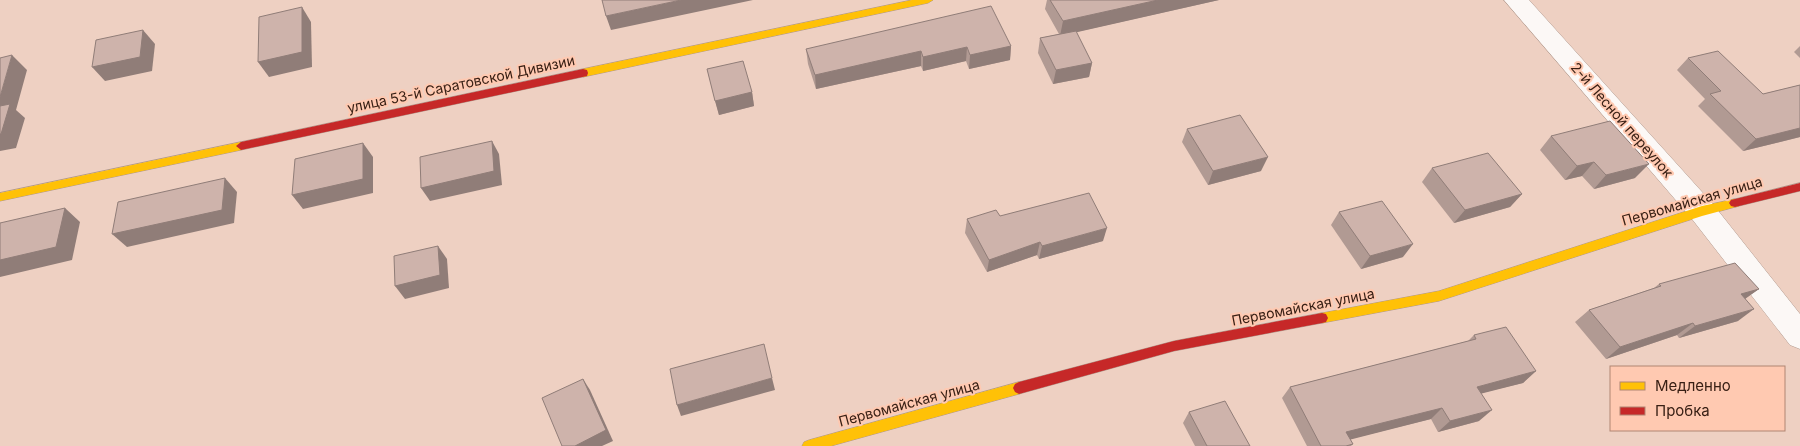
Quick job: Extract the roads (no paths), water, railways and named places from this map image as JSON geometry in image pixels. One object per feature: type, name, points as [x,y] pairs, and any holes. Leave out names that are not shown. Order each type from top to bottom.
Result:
[{"type":"street","name":"улица 53-й Саратовской Дивизии","points":[[0,196],[928,0]]},
{"type":"street","name":"2-й Лесной переулок","points":[[1516,0],[1702,211],[1800,336]]},
{"type":"street","name":"Первомайская улица","points":[[809,446],[1174,346],[1439,296],[1702,211],[1800,187]]}]
